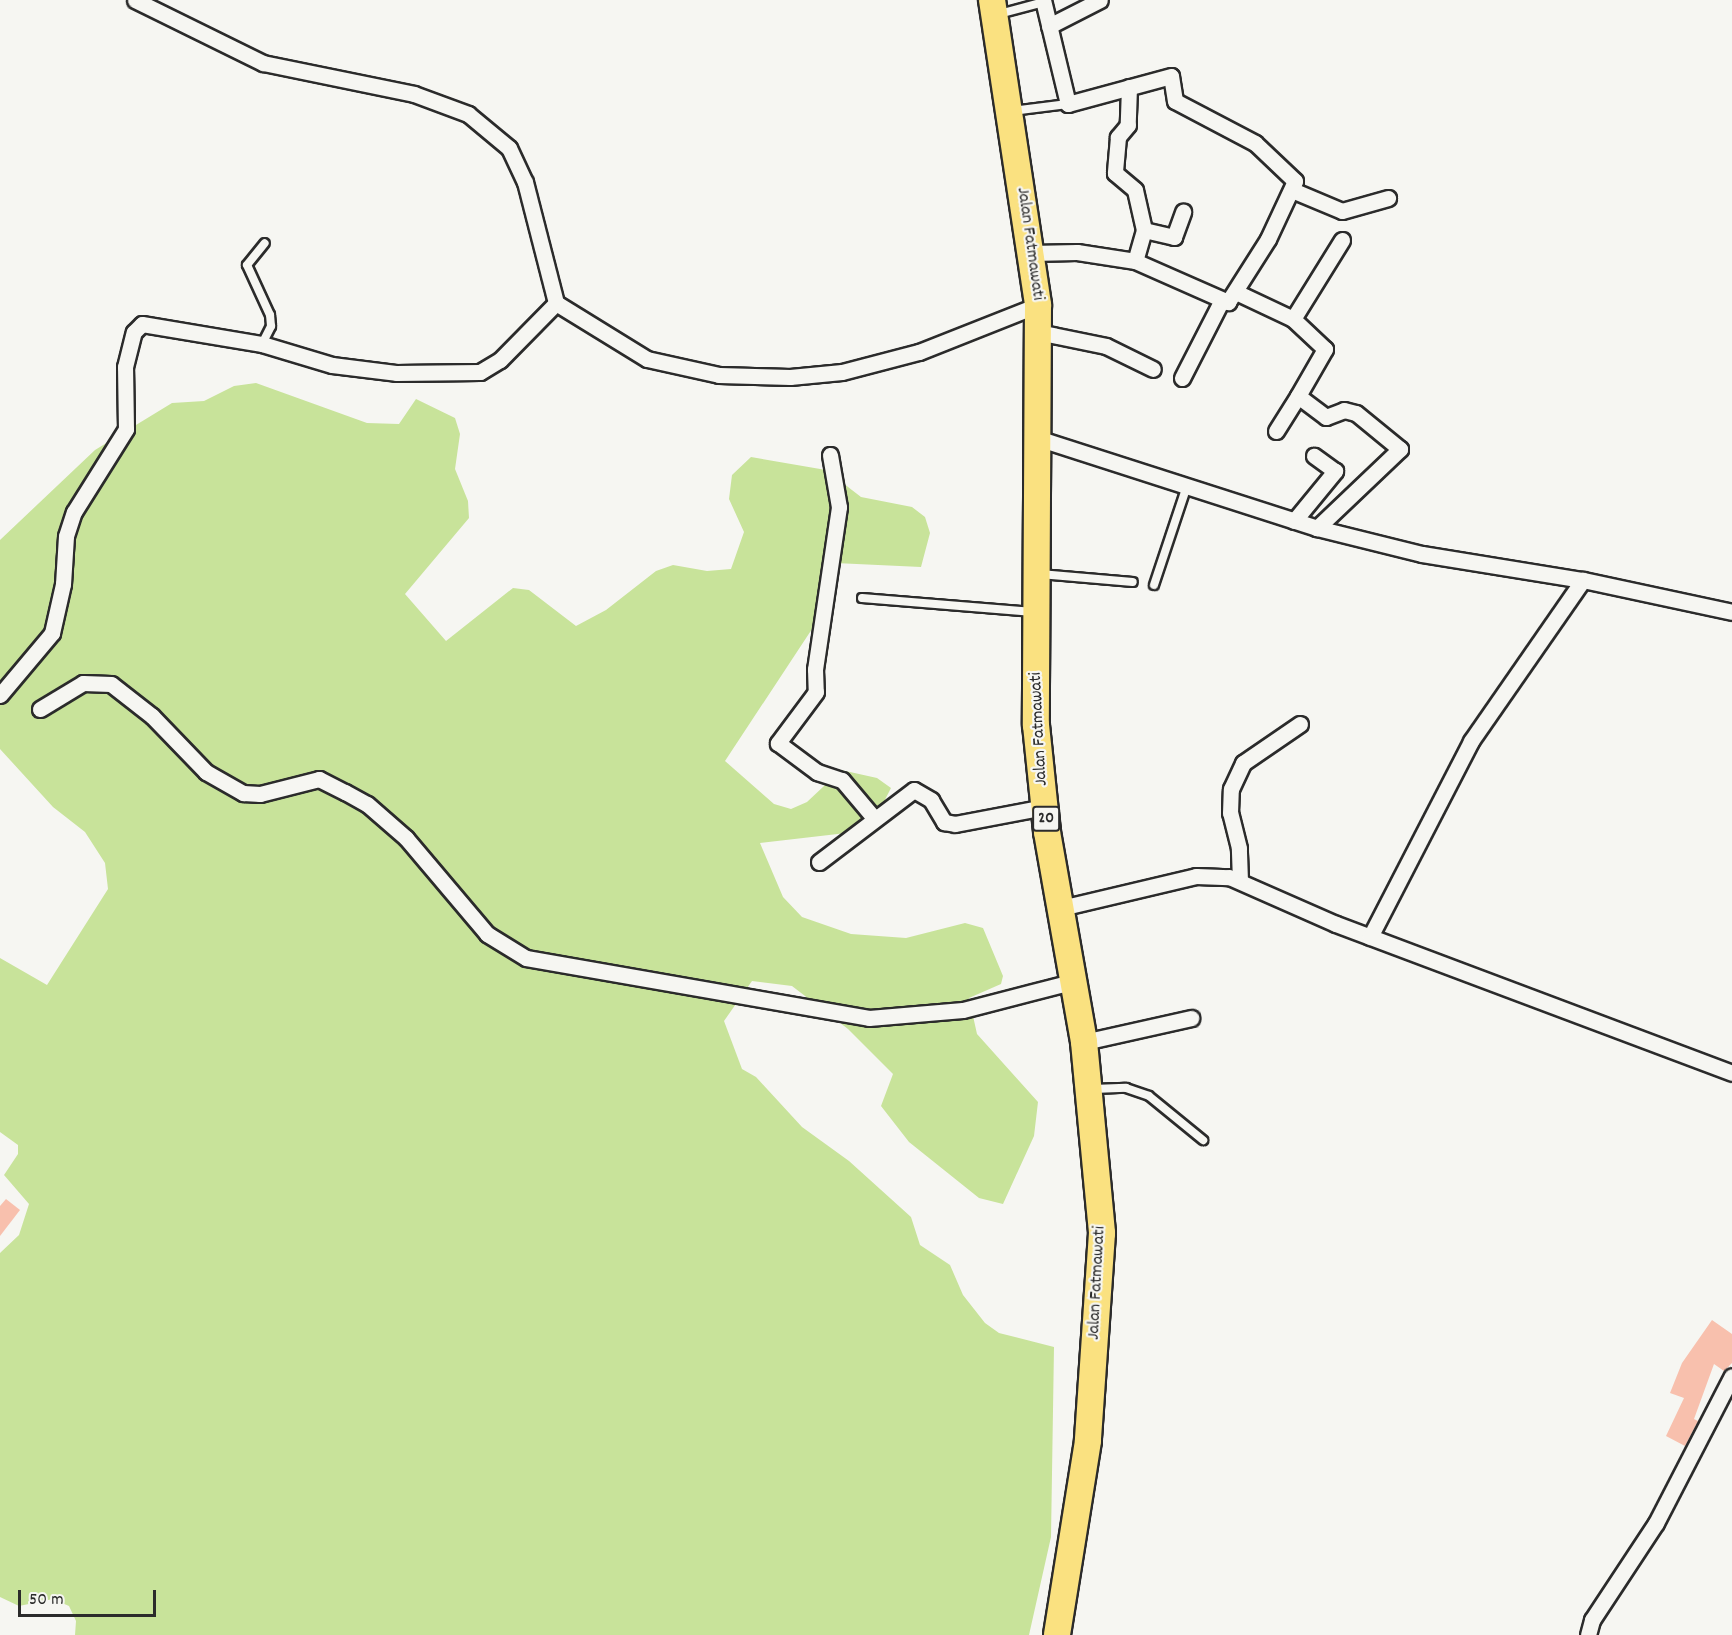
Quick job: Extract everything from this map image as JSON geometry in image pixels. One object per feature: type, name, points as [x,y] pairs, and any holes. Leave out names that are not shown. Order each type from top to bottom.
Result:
[{"type":"highway","name":"Jalan Fatmawati","points":[[994,8],[1038,305],[1040,439],[1036,725],[1044,807],[1084,1042],[1102,1233],[1088,1441],[1057,1635]]},
{"type":"street","points":[[135,0],[263,63],[414,94],[468,114],[509,148],[525,182],[556,303],[647,359],[719,375],[790,377],[842,372],[919,352],[1038,305]]},
{"type":"street","points":[[1049,26],[1100,0]]},
{"type":"street","points":[[1031,253],[1077,252],[1135,261],[1228,302],[1238,293],[1292,190],[1292,175],[1255,143],[1175,100],[1171,76],[1068,104],[1043,1]]},
{"type":"street","points":[[1129,87],[1128,125],[1118,137],[1115,173],[1136,190],[1144,230],[1135,261]]},
{"type":"street","points":[[1292,190],[1342,211],[1388,198]]},
{"type":"street","points":[[1144,230],[1174,237],[1183,212]]},
{"type":"street","points":[[1293,319],[1342,240]]},
{"type":"street","points":[[1238,293],[1293,319],[1324,349],[1276,431]]},
{"type":"street","points":[[1182,378],[1222,300]]},
{"type":"street","points":[[0,695],[51,633],[63,584],[66,536],[74,512],[126,429],[125,367],[134,332],[153,323],[195,336],[262,344],[332,365],[396,373],[480,372],[500,360],[556,303]]},
{"type":"street","points":[[1038,332],[1073,336],[1106,346],[1153,369]]},
{"type":"street","points":[[1298,396],[1326,417],[1344,410],[1356,413],[1400,449],[1317,528]]},
{"type":"street","points":[[1040,439],[1317,528],[1422,554],[1583,580],[1732,612]]},
{"type":"street","points":[[830,455],[839,507],[815,669],[816,692],[778,743],[817,771],[842,780],[874,818]]},
{"type":"street","points":[[1294,520],[1335,471],[1314,456]]},
{"type":"street","points":[[1370,937],[1471,741],[1583,580]]},
{"type":"street","points":[[40,709],[83,683],[111,684],[152,716],[206,772],[243,793],[260,794],[319,779],[345,792],[367,804],[406,838],[487,934],[526,958],[869,1018],[963,1010],[1075,981]]},
{"type":"street","points":[[1240,881],[1239,848],[1230,813],[1231,789],[1243,763],[1300,724]]},
{"type":"street","points":[[819,862],[874,818],[914,790],[931,800],[944,822],[955,824],[1044,807]]},
{"type":"street","points":[[1061,908],[1196,876],[1240,881],[1370,937],[1732,1073]]},
{"type":"street","points":[[1084,1042],[1191,1018]]},
{"type":"street","points":[[1587,1635],[1656,1523],[1732,1376]]},
{"type":"lane","points":[[994,8],[1043,1]]},
{"type":"lane","points":[[1010,112],[1068,104]]},
{"type":"lane","points":[[262,344],[271,326],[270,315],[247,265],[265,243]]},
{"type":"lane","points":[[1154,585],[1187,486]]},
{"type":"lane","points":[[1038,573],[1133,582]]},
{"type":"lane","points":[[862,598],[1038,613]]},
{"type":"lane","points":[[1089,1089],[1126,1088],[1149,1096],[1203,1140]]},
{"type":"green space","points":[[256,383],[367,423],[399,424],[416,399],[455,418],[460,434],[455,469],[468,501],[469,518],[405,594],[446,641],[513,588],[529,590],[576,626],[606,610],[656,571],[673,565],[707,571],[731,569],[744,532],[729,499],[732,475],[751,457],[826,470],[861,497],[912,507],[925,517],[930,533],[921,567],[835,563],[814,626],[725,761],[774,804],[791,809],[807,802],[841,770],[877,778],[891,788],[874,821],[855,832],[760,843],[783,897],[802,917],[851,934],[906,938],[965,923],[983,928],[1003,976],[1001,984],[969,998],[977,1034],[1038,1102],[1034,1136],[1003,1204],[979,1198],[909,1142],[881,1106],[893,1074],[848,1029],[792,986],[752,981],[724,1021],[742,1069],[756,1077],[802,1127],[849,1161],[911,1217],[920,1245],[950,1265],[963,1295],[985,1323],[999,1333],[1054,1347],[1051,1537],[1029,1635],[75,1635],[76,1621],[69,1606],[53,1599],[19,1606],[0,1597],[0,1253],[19,1235],[29,1204],[4,1175],[18,1154],[18,1145],[0,1132],[0,958],[47,985],[108,889],[105,863],[85,832],[53,807],[0,749],[0,540],[95,450],[172,403],[204,401],[234,386]]},
{"type":"building","points":[[6,1199],[20,1210],[0,1236],[0,1206]]},
{"type":"building","points":[[1712,1320],[1732,1334],[1732,1363],[1724,1371],[1714,1364],[1694,1419],[1698,1421],[1685,1446],[1666,1436],[1684,1398],[1670,1393],[1682,1363]]}]
